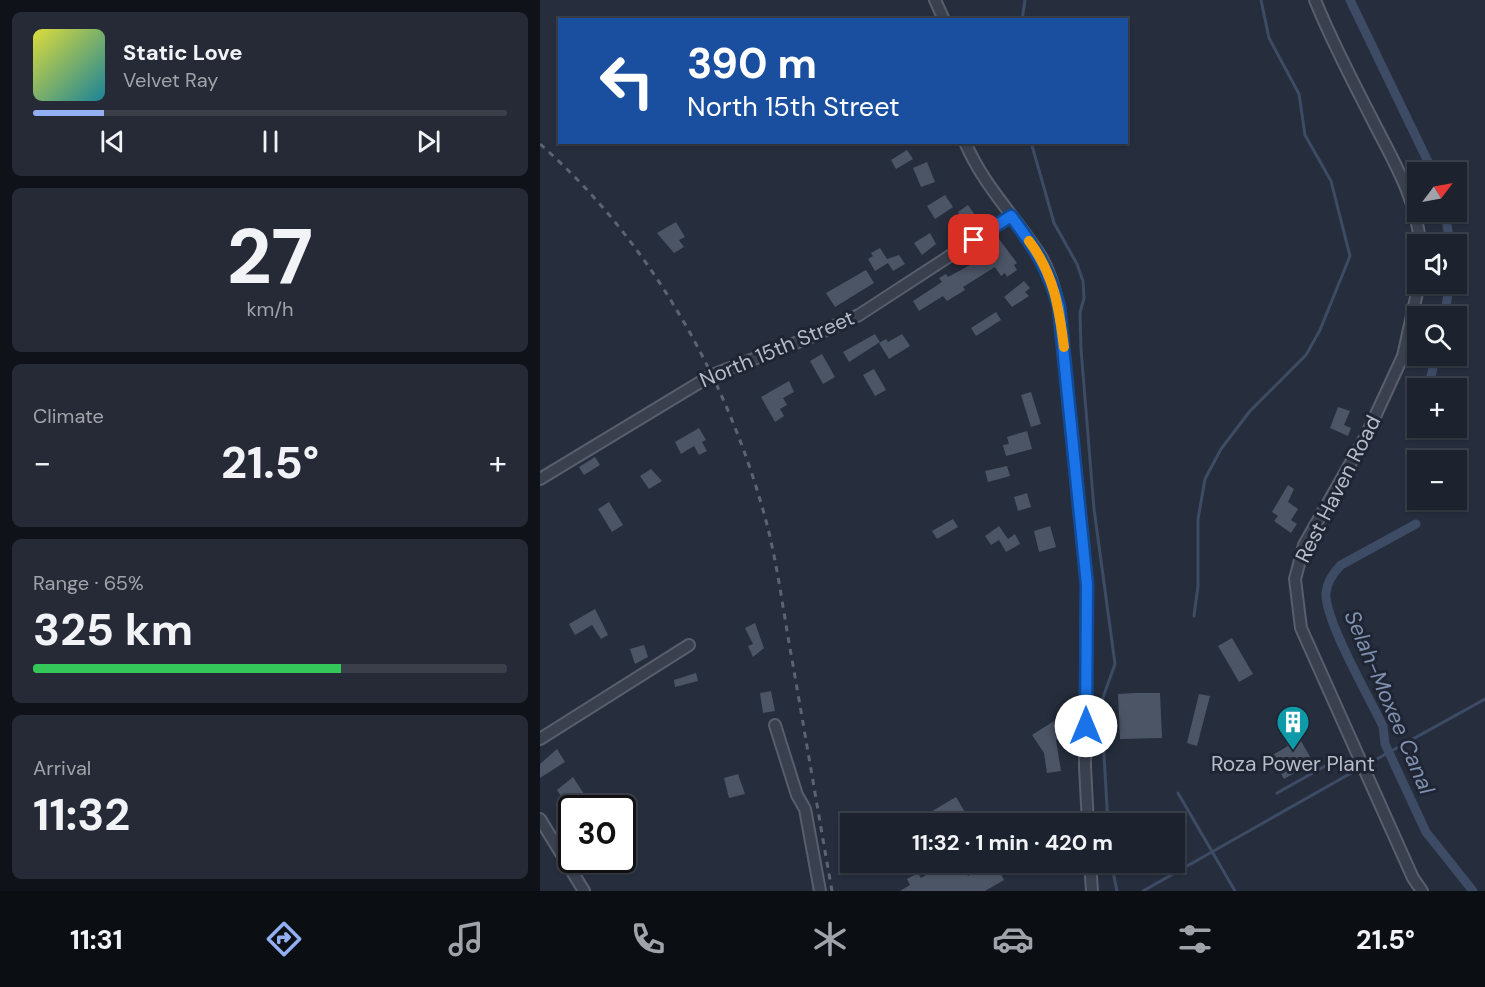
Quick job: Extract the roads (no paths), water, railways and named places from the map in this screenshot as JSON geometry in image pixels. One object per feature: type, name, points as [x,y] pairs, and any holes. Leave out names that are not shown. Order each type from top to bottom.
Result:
[{"type":"street","points":[[935,0],[943,18]]},
{"type":"street","points":[[1315,0],[1341,58],[1403,178],[1419,234]]},
{"type":"street","points":[[966,144],[975,168],[1040,255],[1052,279],[1059,307],[1087,585],[1085,767],[1087,813]]},
{"type":"street","name":"North 15th Street","points":[[540,479],[712,375],[806,339],[859,315],[1011,216]]},
{"type":"street","name":"Rest Haven Road","points":[[1417,294],[1403,356],[1366,436],[1304,545],[1295,579],[1301,628],[1413,878],[1422,891]]},
{"type":"street","points":[[540,739],[689,645]]},
{"type":"street","points":[[775,725],[797,795],[806,809],[820,891]]},
{"type":"street","points":[[540,819],[584,891]]},
{"type":"street","points":[[1091,873],[1092,891]]},
{"type":"waterway","points":[[1022,18],[1025,0]]},
{"type":"waterway","points":[[1194,616],[1198,586],[1198,519],[1205,479],[1221,449],[1250,411],[1306,355],[1320,330],[1350,256],[1331,181],[1305,135],[1299,94],[1269,38],[1261,0]]},
{"type":"waterway","name":"Selah-Moxee Canal","points":[[1350,0],[1428,162]]},
{"type":"waterway","points":[[1032,144],[1054,223],[1077,264],[1083,281],[1084,298],[1080,313],[1081,349],[1094,509],[1115,664],[1101,703],[1107,813]]},
{"type":"waterway","name":"Selah-Moxee Canal","points":[[1447,222],[1448,234]]},
{"type":"waterway","name":"Selah-Moxee Canal","points":[[1446,306],[1448,294]]},
{"type":"waterway","name":"Selah-Moxee Canal","points":[[1430,378],[1434,366]]},
{"type":"waterway","name":"Selah-Moxee Canal","points":[[1416,524],[1341,565],[1333,574],[1328,585],[1327,605],[1340,639],[1383,726],[1385,744],[1426,832],[1473,891]]},
{"type":"waterway","points":[[1366,765],[1485,699]]},
{"type":"waterway","points":[[1277,793],[1327,765]]},
{"type":"waterway","points":[[1143,891],[1360,768]]},
{"type":"waterway","points":[[1178,793],[1235,891]]},
{"type":"waterway","points":[[1113,873],[1117,891]]},
{"type":"railway","points":[[540,144],[614,220],[676,308],[725,403],[745,453],[775,559],[832,891]]},
{"type":"place","name":"Roza Power Plant","points":[[1293,751]]}]
